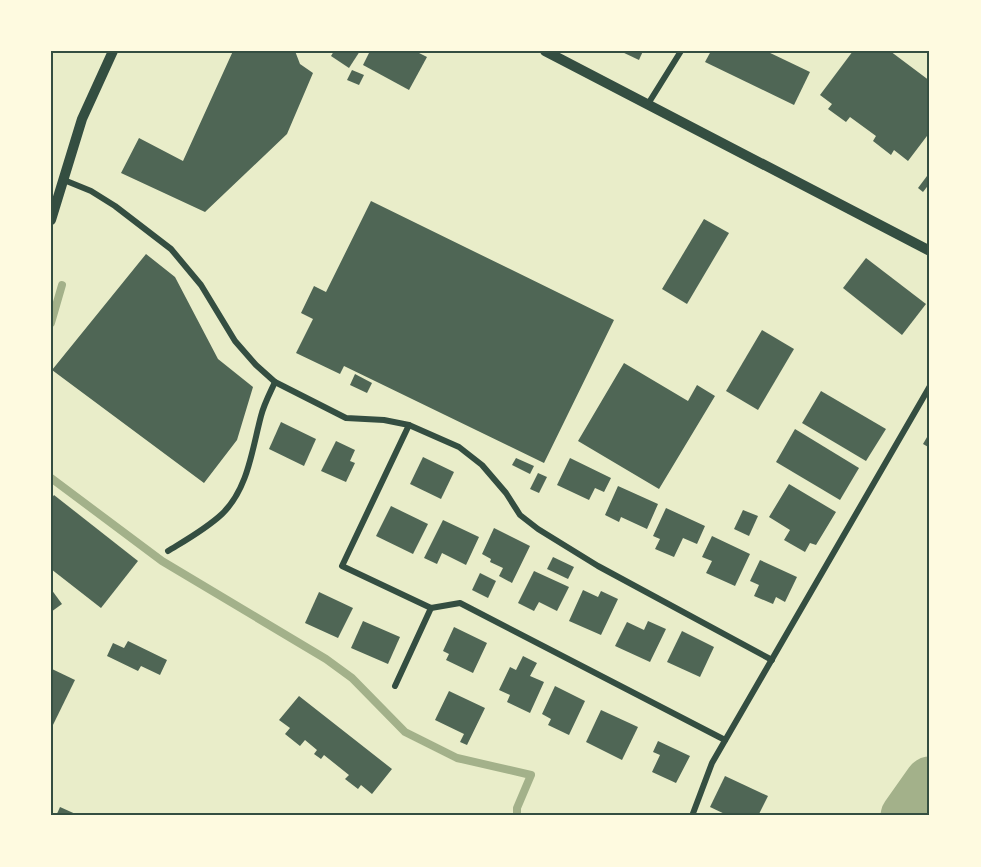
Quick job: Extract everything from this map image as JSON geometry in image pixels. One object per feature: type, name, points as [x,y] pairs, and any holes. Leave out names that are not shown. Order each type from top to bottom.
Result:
[{"type":"street","points":[[51,220],[82,119],[113,51]]},
{"type":"street","points":[[545,51],[930,251]]},
{"type":"street","points":[[648,104],[681,51]]},
{"type":"street","points":[[64,180],[91,191],[116,206],[171,249],[201,285],[235,341],[275,382],[345,418],[384,420],[409,425],[459,447],[482,465],[506,493],[520,515],[538,529],[598,566],[772,660]]},
{"type":"street","points":[[168,551],[202,530],[222,514],[233,501],[253,455],[261,413],[275,382]]},
{"type":"street","points":[[692,816],[712,762],[930,386]]},
{"type":"street","points":[[409,425],[342,566],[431,608],[459,603],[725,740]]},
{"type":"street","points":[[395,686],[431,608]]},
{"type":"building","points":[[233,51],[295,51],[300,64],[313,73],[287,134],[205,212],[121,173],[139,138],[183,161]]},
{"type":"building","points":[[334,51],[360,51],[349,68],[331,56]]},
{"type":"building","points":[[370,51],[415,51],[427,57],[409,90],[363,65]]},
{"type":"building","points":[[620,51],[643,51],[639,60]]},
{"type":"building","points":[[711,51],[766,51],[810,72],[794,105],[705,62]]},
{"type":"building","points":[[853,51],[890,51],[930,81],[930,132],[908,161],[894,150],[891,155],[873,141],[876,136],[850,117],[846,122],[828,109],[832,104],[820,95]]},
{"type":"building","points":[[352,70],[364,75],[359,85],[347,80]]},
{"type":"building","points":[[930,172],[930,183],[923,192],[918,188]]},
{"type":"building","points":[[371,201],[614,320],[544,463],[344,366],[340,374],[296,353],[313,319],[301,313],[314,286],[326,292]]},
{"type":"building","points":[[704,219],[729,233],[687,304],[662,289]]},
{"type":"building","points":[[146,254],[175,277],[218,359],[253,387],[237,440],[204,483],[52,370]]},
{"type":"building","points":[[866,258],[926,304],[902,335],[843,288]]},
{"type":"building","points":[[762,330],[794,349],[758,410],[726,391]]},
{"type":"building","points":[[624,363],[688,401],[697,385],[715,396],[659,489],[578,441]]},
{"type":"building","points":[[355,374],[372,383],[367,393],[350,385]]},
{"type":"building","points":[[821,391],[886,429],[866,461],[802,423]]},
{"type":"building","points":[[281,422],[316,439],[304,466],[269,449]]},
{"type":"building","points":[[795,429],[859,468],[840,500],[776,462]]},
{"type":"building","points":[[930,432],[930,448],[923,444]]},
{"type":"building","points":[[336,441],[355,450],[350,461],[355,463],[346,482],[321,471]]},
{"type":"building","points":[[423,457],[454,472],[441,499],[410,484]]},
{"type":"building","points":[[516,458],[534,466],[530,474],[512,465]]},
{"type":"building","points":[[570,458],[611,478],[604,492],[595,488],[589,500],[557,485]]},
{"type":"building","points":[[538,473],[547,477],[539,493],[530,489]]},
{"type":"building","points":[[789,484],[836,512],[816,545],[810,543],[805,552],[784,540],[790,530],[769,517]]},
{"type":"building","points":[[618,486],[658,504],[647,529],[621,517],[619,522],[605,515]]},
{"type":"building","points":[[54,495],[138,561],[101,608],[51,569],[51,499]]},
{"type":"building","points":[[391,506],[428,524],[413,554],[376,536]]},
{"type":"building","points":[[666,508],[705,526],[697,544],[683,538],[674,557],[655,549],[660,539],[653,536]]},
{"type":"building","points":[[743,510],[758,516],[749,536],[734,529]]},
{"type":"building","points":[[443,520],[479,537],[466,565],[442,553],[437,564],[424,558]]},
{"type":"building","points":[[494,528],[530,546],[512,583],[499,576],[503,568],[490,562],[491,559],[482,554]]},
{"type":"building","points":[[712,536],[750,554],[735,586],[706,573],[712,561],[702,557]]},
{"type":"building","points":[[553,557],[574,567],[568,579],[547,569]]},
{"type":"building","points":[[760,560],[797,577],[785,602],[776,597],[773,604],[754,596],[759,585],[750,581]]},
{"type":"building","points":[[534,571],[569,587],[557,611],[539,602],[534,611],[518,603]]},
{"type":"building","points":[[480,573],[496,581],[488,598],[472,590]]},
{"type":"building","points":[[51,589],[62,604],[51,612]]},
{"type":"building","points":[[583,590],[598,597],[601,591],[618,599],[601,635],[569,621]]},
{"type":"building","points":[[319,592],[353,608],[338,638],[305,623]]},
{"type":"building","points":[[363,621],[400,637],[388,664],[351,648]]},
{"type":"building","points":[[648,621],[666,629],[650,662],[615,646],[627,622],[644,630]]},
{"type":"building","points":[[454,627],[487,643],[473,673],[446,660],[449,654],[443,651]]},
{"type":"building","points":[[682,631],[714,647],[700,677],[667,662]]},
{"type":"building","points":[[128,641],[167,660],[160,675],[141,666],[138,671],[107,656],[113,643],[124,648]]},
{"type":"building","points":[[523,656],[537,663],[530,676],[544,682],[530,713],[507,702],[510,695],[499,690],[510,667],[516,670]]},
{"type":"building","points":[[52,669],[75,680],[51,729],[51,671]]},
{"type":"building","points":[[555,686],[585,701],[569,735],[548,725],[551,719],[542,714]]},
{"type":"building","points":[[449,691],[485,708],[467,745],[460,742],[464,734],[435,720]]},
{"type":"building","points":[[299,696],[392,769],[372,794],[361,785],[358,789],[345,779],[349,775],[324,755],[321,759],[314,754],[317,750],[305,740],[300,746],[285,734],[290,728],[279,720]]},
{"type":"building","points":[[601,710],[638,727],[622,760],[586,742]]},
{"type":"building","points":[[658,741],[690,756],[676,783],[652,772],[660,755],[653,752]]},
{"type":"building","points":[[725,776],[768,796],[758,816],[729,816],[710,807]]},
{"type":"building","points":[[60,807],[80,816],[56,816]]},
{"type":"waterway","points":[[51,323],[62,285]]},
{"type":"waterway","points":[[51,478],[162,561],[326,659],[352,678],[405,732],[457,758],[531,775],[517,808],[517,816]]},
{"type":"waterway","points":[[906,816],[930,782]]}]
